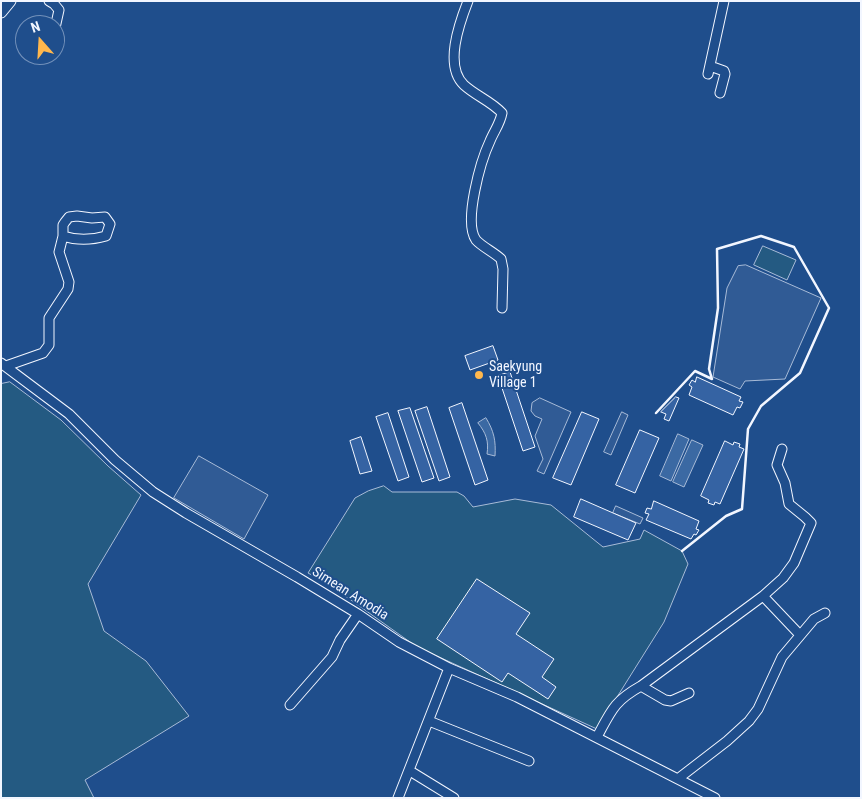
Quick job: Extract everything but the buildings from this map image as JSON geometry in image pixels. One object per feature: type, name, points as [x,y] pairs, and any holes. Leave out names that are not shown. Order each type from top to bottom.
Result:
[{"type":"main road","points":[[1,12],[10,1]]},
{"type":"street","points":[[49,1],[59,10],[58,15]]},
{"type":"street","points":[[468,1],[454,42],[457,77],[465,86],[497,107],[502,113],[501,121],[489,142],[472,202],[472,229],[477,240],[501,259],[504,269],[502,308]]},
{"type":"street","points":[[720,93],[724,71],[709,70],[724,1]]},
{"type":"street","points":[[4,365],[43,353],[49,346],[49,318],[68,289],[69,282],[59,252],[63,236],[63,225],[69,217],[104,217],[110,224],[106,236],[86,240],[70,239],[63,236]]},
{"type":"street","name":"Simean Amodia","points":[[4,365],[68,414],[115,460],[153,492],[358,614],[399,642],[449,668],[517,697],[715,798]]},
{"type":"street","points":[[597,737],[614,707],[624,695],[641,686],[763,596],[783,578],[794,563],[811,523],[789,504],[785,483],[777,466],[782,449]]},
{"type":"street","points":[[763,596],[800,635]]},
{"type":"street","points":[[679,778],[727,741],[749,721],[758,709],[782,658],[814,619],[825,613]]},
{"type":"street","points":[[290,705],[332,657],[340,640],[358,614]]},
{"type":"street","points":[[398,798],[449,668]]},
{"type":"street","points":[[641,686],[670,701],[689,694]]},
{"type":"street","points":[[429,721],[529,761]]},
{"type":"street","points":[[410,771],[454,798]]},
{"type":"shaded area","points":[[763,246],[796,260],[787,280],[754,265]]},
{"type":"shaded area","points":[[746,265],[821,298],[785,379],[745,381],[740,389],[713,377],[727,288],[738,266]]},
{"type":"shaded area","points":[[10,382],[61,420],[141,495],[88,584],[104,631],[146,661],[189,716],[85,780],[94,798],[1,798],[1,384]]},
{"type":"shaded area","points":[[540,398],[571,412],[544,474],[537,471],[543,459],[535,436],[542,419],[535,416],[531,411],[532,403]]},
{"type":"shaded area","points":[[622,412],[628,415],[611,455],[604,452]]},
{"type":"shaded area","points":[[486,418],[494,436],[495,456],[487,454],[488,445],[486,437],[478,423]]},
{"type":"shaded area","points":[[678,434],[689,439],[671,481],[660,476]]},
{"type":"shaded area","points":[[692,440],[703,445],[684,487],[673,482]]},
{"type":"shaded area","points":[[199,456],[268,495],[244,539],[174,498]]},
{"type":"shaded area","points":[[384,486],[392,492],[457,492],[464,496],[473,507],[515,499],[551,505],[603,547],[640,539],[644,530],[682,551],[688,564],[664,622],[597,729],[417,647],[327,583],[308,573],[355,498]]},
{"type":"shaded area","points":[[616,506],[643,518],[640,524],[613,513]]},
{"type":"wall","points":[[656,413],[695,371],[712,379],[709,369],[718,308],[717,249],[761,236],[794,247],[829,308],[800,373],[761,406],[748,429],[742,509],[726,516],[682,551]]},
{"type":"place","name":"Saekyung Village 1","points":[[479,375]]}]
